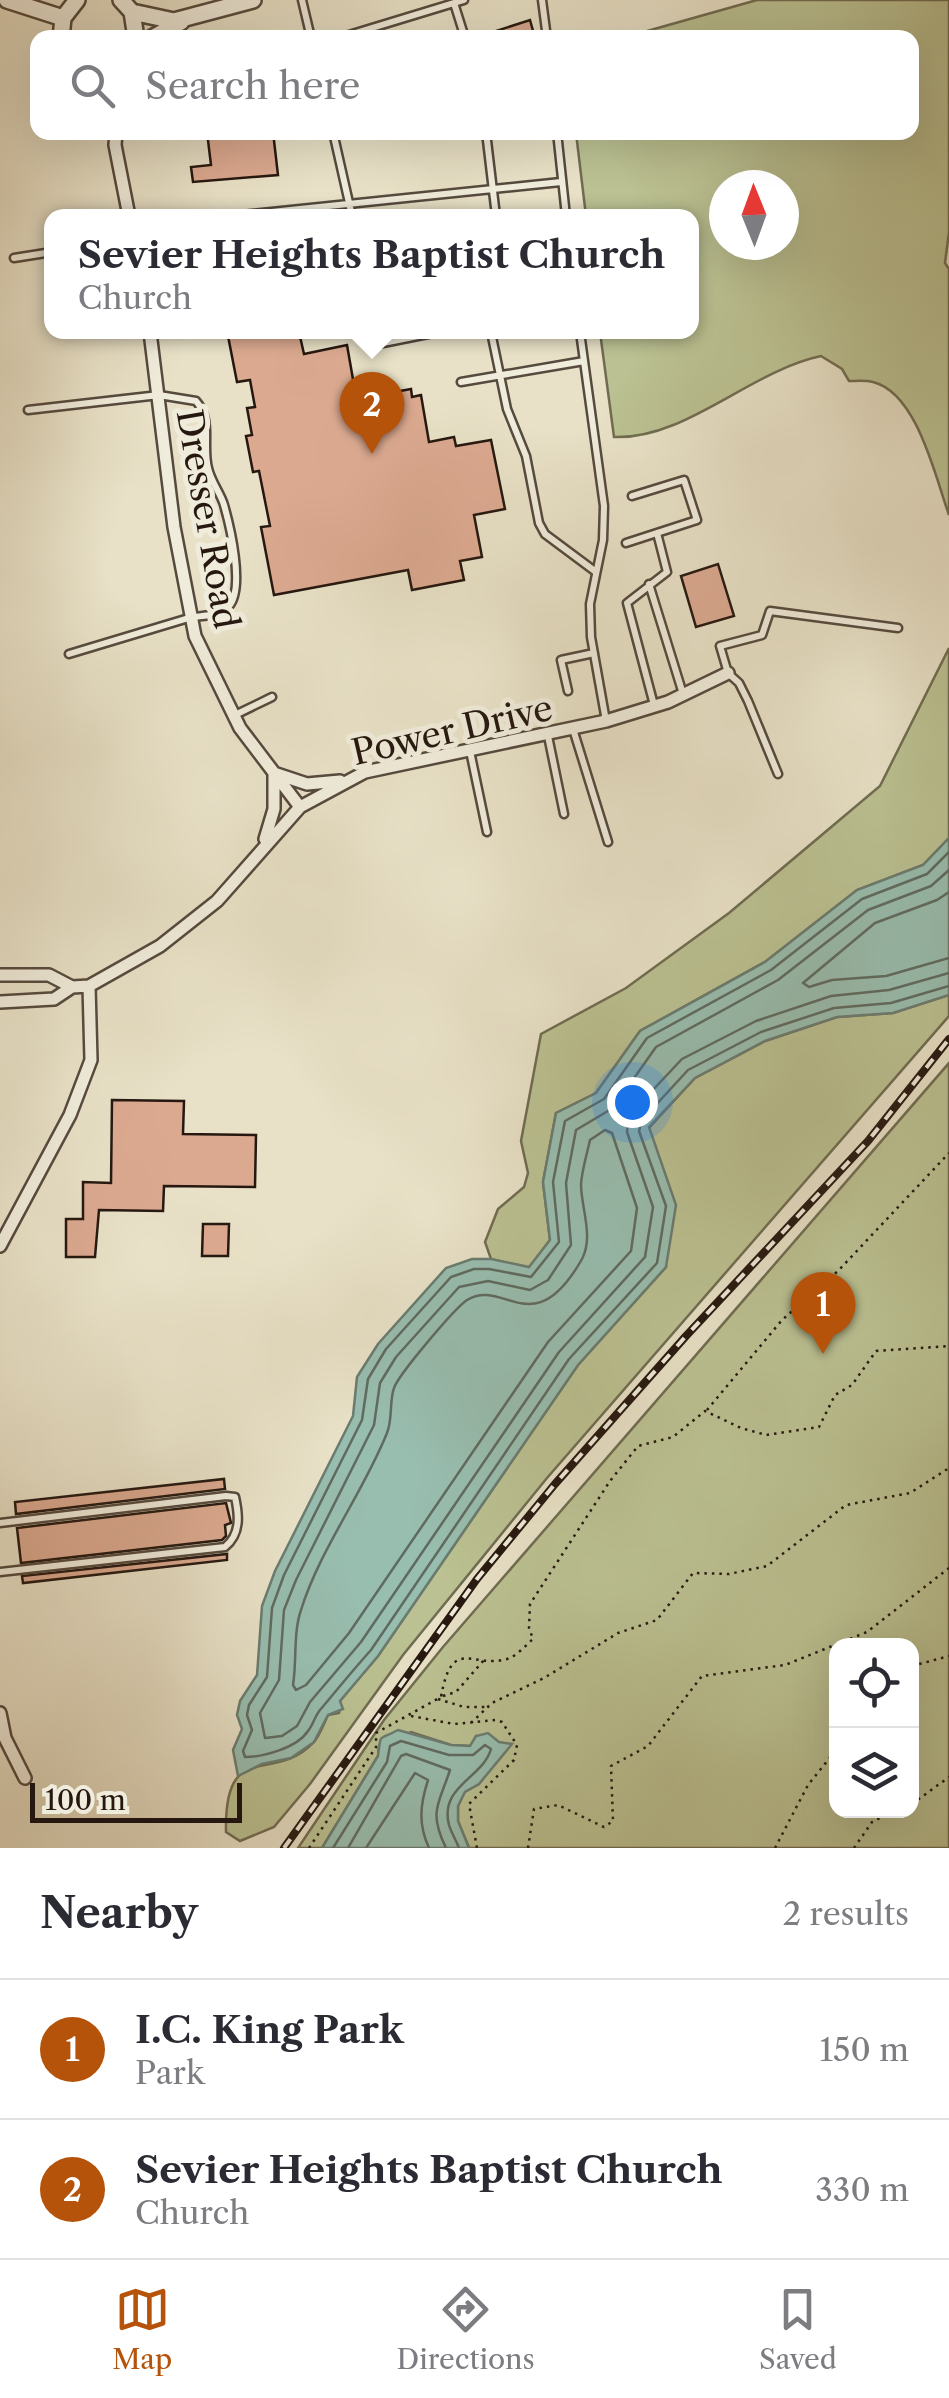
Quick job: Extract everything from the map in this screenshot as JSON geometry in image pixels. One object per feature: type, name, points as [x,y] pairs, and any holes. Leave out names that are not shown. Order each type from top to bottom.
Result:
[{"type":"street","points":[[7,0],[63,18]]},
{"type":"street","points":[[62,30],[63,18],[76,0]]},
{"type":"street","points":[[166,30],[184,20],[253,0]]},
{"type":"street","points":[[126,6],[154,19],[184,20]]},
{"type":"street","points":[[126,6],[134,30]]},
{"type":"street","points":[[116,140],[128,209]]},
{"type":"street","name":"Dresser Road","points":[[151,339],[174,528],[196,636],[234,716],[300,807]]},
{"type":"street","name":"Power Drive","points":[[0,975],[49,976],[72,986],[89,986],[160,946],[217,902],[300,807],[365,772],[606,721],[683,695],[728,673]]},
{"type":"street","points":[[262,848],[274,809],[274,773],[318,785],[354,778]]},
{"type":"street","name":"Power Drive","points":[[0,1002],[54,999],[72,986]]},
{"type":"street","points":[[0,1246],[70,1114],[91,1060],[89,986]]},
{"type":"street","points":[[0,1713],[5,1738],[25,1778]]},
{"type":"lane","points":[[302,0],[309,30]]},
{"type":"lane","points":[[365,30],[464,0]]},
{"type":"lane","points":[[542,0],[547,30]]},
{"type":"lane","points":[[454,3],[462,30]]},
{"type":"lane","points":[[335,140],[350,209]]},
{"type":"lane","points":[[487,140],[495,209]]},
{"type":"lane","points":[[558,140],[565,209]]},
{"type":"lane","points":[[306,209],[561,182]]},
{"type":"lane","points":[[14,258],[44,253]]},
{"type":"lane","points":[[377,339],[378,344],[403,339]]},
{"type":"lane","points":[[493,339],[507,408],[526,456],[539,524],[545,534],[596,572]]},
{"type":"lane","points":[[581,339],[604,506],[603,540],[590,604],[606,721]]},
{"type":"lane","points":[[460,382],[584,361]]},
{"type":"lane","points":[[28,410],[159,395],[196,400],[206,417],[208,467],[223,501],[236,573],[235,594],[228,607],[212,615],[192,617],[68,654]]},
{"type":"lane","points":[[626,543],[698,520],[684,480],[632,496]]},
{"type":"lane","points":[[654,706],[628,603],[667,572],[657,533]]},
{"type":"lane","points":[[648,584],[683,695]]},
{"type":"lane","points":[[778,774],[748,701],[728,673],[720,646],[762,635],[770,611],[898,628]]},
{"type":"lane","points":[[568,691],[562,660],[594,652]]},
{"type":"lane","points":[[234,716],[272,698]]},
{"type":"lane","points":[[573,729],[608,842]]},
{"type":"lane","points":[[548,736],[564,814]]},
{"type":"lane","points":[[470,751],[487,832]]},
{"type":"lane","points":[[0,1522],[226,1496],[236,1496],[238,1520],[235,1534],[224,1547],[0,1572]]},
{"type":"path","points":[[440,1698],[454,1662],[464,1658],[507,1659],[534,1638],[529,1628],[530,1604],[610,1481],[638,1446],[674,1437],[705,1412],[782,1320],[838,1271],[949,1153]]},
{"type":"path","points":[[705,1412],[766,1435],[818,1427],[835,1395],[852,1385],[876,1351],[949,1346]]},
{"type":"path","points":[[470,1723],[488,1707],[618,1633],[657,1620],[693,1573],[729,1574],[767,1566],[846,1505],[910,1492],[949,1468]]},
{"type":"path","points":[[528,1848],[534,1810],[558,1805],[604,1827],[612,1821],[611,1766],[648,1746],[702,1676],[785,1664],[867,1632],[949,1568]]},
{"type":"path","points":[[919,1664],[949,1656]]},
{"type":"path","points":[[309,1848],[376,1747],[376,1733],[456,1692],[485,1658]]},
{"type":"path","points":[[440,1698],[464,1707],[488,1707]]},
{"type":"path","points":[[408,1715],[454,1724],[502,1722],[517,1745],[514,1760],[469,1804],[477,1848]]},
{"type":"path","points":[[775,1848],[808,1785],[829,1759]]},
{"type":"path","points":[[919,1799],[949,1777]]},
{"type":"path","points":[[854,1848],[872,1822],[880,1818]]},
{"type":"shaded area","points":[[757,0],[949,0],[949,232],[945,263],[949,269],[949,515],[922,438],[901,402],[888,389],[873,382],[849,381],[842,369],[821,356],[769,375],[666,428],[614,437],[601,339],[699,339],[699,209],[585,209],[577,140],[919,140],[919,30],[651,30]]},
{"type":"shaded area","points":[[949,648],[949,838],[923,865],[857,890],[765,962],[640,1031],[596,1093],[556,1113],[543,1182],[550,1240],[529,1268],[491,1259],[485,1242],[498,1209],[524,1187],[528,1173],[521,1141],[541,1034],[626,988],[729,913],[880,786]]},
{"type":"shaded area","points":[[949,995],[949,1016],[547,1478],[403,1655],[274,1827],[240,1841],[226,1832],[233,1784],[242,1773],[298,1755],[315,1740],[328,1715],[339,1713],[340,1701],[378,1656],[578,1365],[666,1267],[657,1154],[649,1128],[695,1078],[765,1041],[837,1017],[893,1013]]},
{"type":"shaded area","points":[[949,1063],[949,1848],[469,1848],[458,1821],[458,1806],[464,1792],[479,1784],[506,1744],[476,1736],[471,1746],[451,1745],[411,1732],[379,1746],[378,1756],[322,1848],[298,1848],[384,1720]]},
{"type":"water","points":[[949,838],[949,995],[893,1013],[837,1017],[765,1041],[695,1078],[649,1127],[676,1205],[666,1267],[578,1365],[378,1656],[340,1701],[343,1709],[328,1715],[314,1742],[291,1758],[262,1764],[238,1776],[233,1750],[242,1729],[237,1715],[240,1701],[257,1675],[262,1606],[275,1571],[353,1416],[357,1377],[378,1344],[446,1268],[472,1259],[529,1267],[550,1240],[543,1182],[556,1113],[596,1093],[640,1031],[765,962],[857,890],[923,865]]},
{"type":"water","points":[[398,1730],[451,1745],[470,1746],[476,1736],[488,1733],[499,1742],[512,1744],[479,1784],[465,1792],[458,1806],[458,1821],[469,1848],[322,1848],[378,1756],[382,1738]]},
{"type":"building","points":[[530,20],[533,30],[499,30]]},
{"type":"building","points":[[208,140],[274,140],[278,175],[193,182],[191,167],[211,165]]},
{"type":"building","points":[[229,339],[301,339],[304,354],[347,345],[354,385],[373,396],[411,389],[412,397],[421,395],[429,442],[454,437],[456,446],[491,440],[505,509],[474,515],[482,557],[460,561],[464,580],[412,590],[408,570],[274,595],[261,527],[270,526],[259,471],[253,472],[246,436],[252,435],[247,408],[255,407],[250,380],[237,382]]},
{"type":"building","points":[[718,564],[734,616],[696,627],[681,576]]},
{"type":"building","points":[[112,1100],[184,1101],[183,1134],[256,1135],[255,1187],[164,1186],[163,1211],[99,1210],[95,1257],[66,1257],[66,1219],[83,1219],[83,1182],[111,1183]]},
{"type":"building","points":[[203,1224],[229,1224],[228,1256],[202,1256]]},
{"type":"building","points":[[224,1479],[225,1489],[16,1514],[15,1502]]},
{"type":"building","points":[[226,1503],[231,1523],[225,1525],[226,1536],[222,1540],[21,1563],[17,1528]]},
{"type":"building","points":[[227,1554],[227,1560],[23,1583],[22,1576]]},
{"type":"railway","points":[[284,1848],[477,1579],[555,1484],[868,1141],[949,1039]]},
{"type":"place","name":"Sevier Heights Baptist Church","points":[[372,454]]},
{"type":"place","name":"I.C. King Park","points":[[823,1354]]}]
